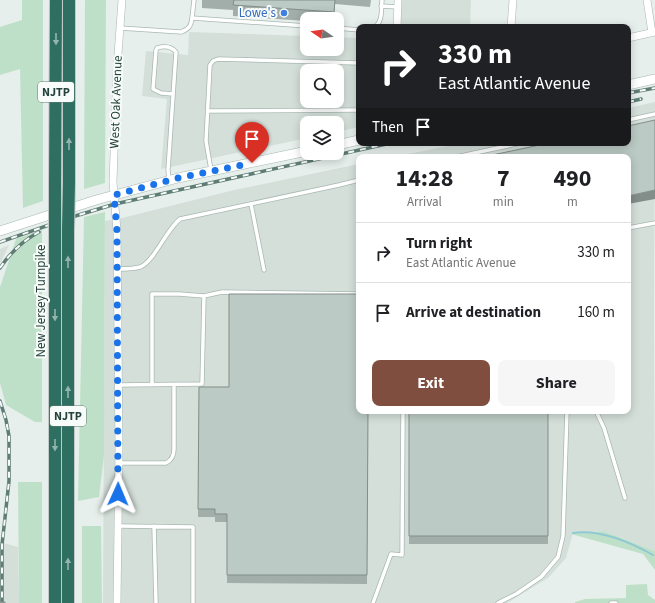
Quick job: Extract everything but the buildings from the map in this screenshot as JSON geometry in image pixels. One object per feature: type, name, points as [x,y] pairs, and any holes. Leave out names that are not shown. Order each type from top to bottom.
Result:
[{"type":"highway","name":"New Jersey Turnpike","points":[[55,603],[56,0]]},
{"type":"highway","name":"NJTP","points":[[68,603],[69,0]]},
{"type":"street","name":"West Oak Avenue","points":[[117,603],[118,269],[113,182],[116,76],[122,0]]},
{"type":"street","points":[[511,24],[513,0]]},
{"type":"street","points":[[631,37],[654,33],[647,0]]},
{"type":"street","points":[[396,24],[398,4]]},
{"type":"street","points":[[631,83],[655,79]]},
{"type":"street","points":[[344,143],[356,141]]},
{"type":"street","points":[[0,231],[30,220],[114,200],[169,181],[300,152]]},
{"type":"lane","points":[[120,28],[181,32],[189,28],[191,25],[194,0]]},
{"type":"lane","points":[[379,24],[382,0]]},
{"type":"lane","points":[[381,6],[398,4]]},
{"type":"lane","points":[[192,18],[300,26]]},
{"type":"lane","points":[[344,29],[356,30]]},
{"type":"lane","points":[[169,181],[168,170],[176,52],[173,48],[157,48],[153,89],[161,93],[173,94]]},
{"type":"lane","points":[[211,171],[206,141],[210,65],[213,61],[356,63]]},
{"type":"lane","points":[[208,111],[356,110]]},
{"type":"lane","points":[[631,119],[655,114]]},
{"type":"lane","points":[[470,154],[507,146]]},
{"type":"lane","points":[[118,269],[141,266],[147,262],[170,228],[180,219],[356,181]]},
{"type":"lane","points":[[251,204],[264,270]]},
{"type":"lane","points":[[631,227],[655,223]]},
{"type":"lane","points":[[152,385],[152,294],[204,296],[222,292],[356,294]]},
{"type":"lane","points":[[118,386],[202,384],[204,296]]},
{"type":"lane","points":[[118,463],[166,463],[170,461],[174,454],[174,385]]},
{"type":"lane","points":[[373,603],[391,554],[402,555],[403,414]]},
{"type":"lane","points":[[498,603],[507,601],[541,577],[558,557],[563,536],[567,414]]},
{"type":"lane","points":[[597,414],[604,428],[625,498]]},
{"type":"lane","points":[[118,526],[193,527],[193,603]]},
{"type":"lane","points":[[154,526],[156,603]]},
{"type":"lane","points":[[610,603],[616,603]]},
{"type":"shaded area","points":[[399,0],[471,0],[470,24],[397,24]]},
{"type":"shaded area","points":[[189,32],[300,36],[300,56],[344,56],[344,37],[356,38],[356,128],[344,130],[344,116],[300,116],[300,139],[161,169],[167,99],[142,96],[146,51],[188,55]]},
{"type":"shaded area","points":[[655,102],[655,551],[603,531],[573,533],[566,558],[548,578],[507,603],[103,603],[105,221],[230,191],[356,165],[356,414],[631,414],[631,154],[408,154],[448,146],[631,146],[631,107]]},
{"type":"shaded area","points":[[9,245],[0,264],[0,249]]},
{"type":"shaded area","points":[[0,542],[18,547],[19,603],[0,603]]},
{"type":"green space","points":[[22,0],[43,0],[43,201],[23,208],[20,69],[0,75],[0,27],[22,20]]},
{"type":"green space","points":[[85,0],[106,0],[105,183],[84,189]]},
{"type":"green space","points":[[105,212],[104,455],[99,497],[78,501],[84,217]]},
{"type":"green space","points":[[42,230],[42,422],[35,422],[6,405],[0,383],[0,287],[16,239]]},
{"type":"green space","points":[[18,482],[42,482],[42,603],[19,603]]},
{"type":"green space","points":[[82,526],[101,526],[102,603],[82,603]]},
{"type":"green space","points":[[603,531],[655,551],[655,570],[643,554],[571,534]]},
{"type":"green space","points":[[647,584],[648,595],[655,600],[655,603],[575,603],[585,599],[626,598],[626,585]]},
{"type":"waterway","points":[[573,533],[583,532],[604,535],[624,541],[653,555]]},
{"type":"railway","points":[[631,92],[655,88]]},
{"type":"railway","points":[[631,101],[641,99]]},
{"type":"railway","points":[[0,242],[115,204],[377,146]]},
{"type":"railway","points":[[0,268],[18,247],[39,232]]},
{"type":"railway","points":[[0,401],[9,436],[9,481],[2,545],[2,603]]},
{"type":"place","name":"Lowe's","points":[[284,13]]},
{"type":"route","points":[[118,494],[117,231],[114,195],[178,178],[252,163]]}]
